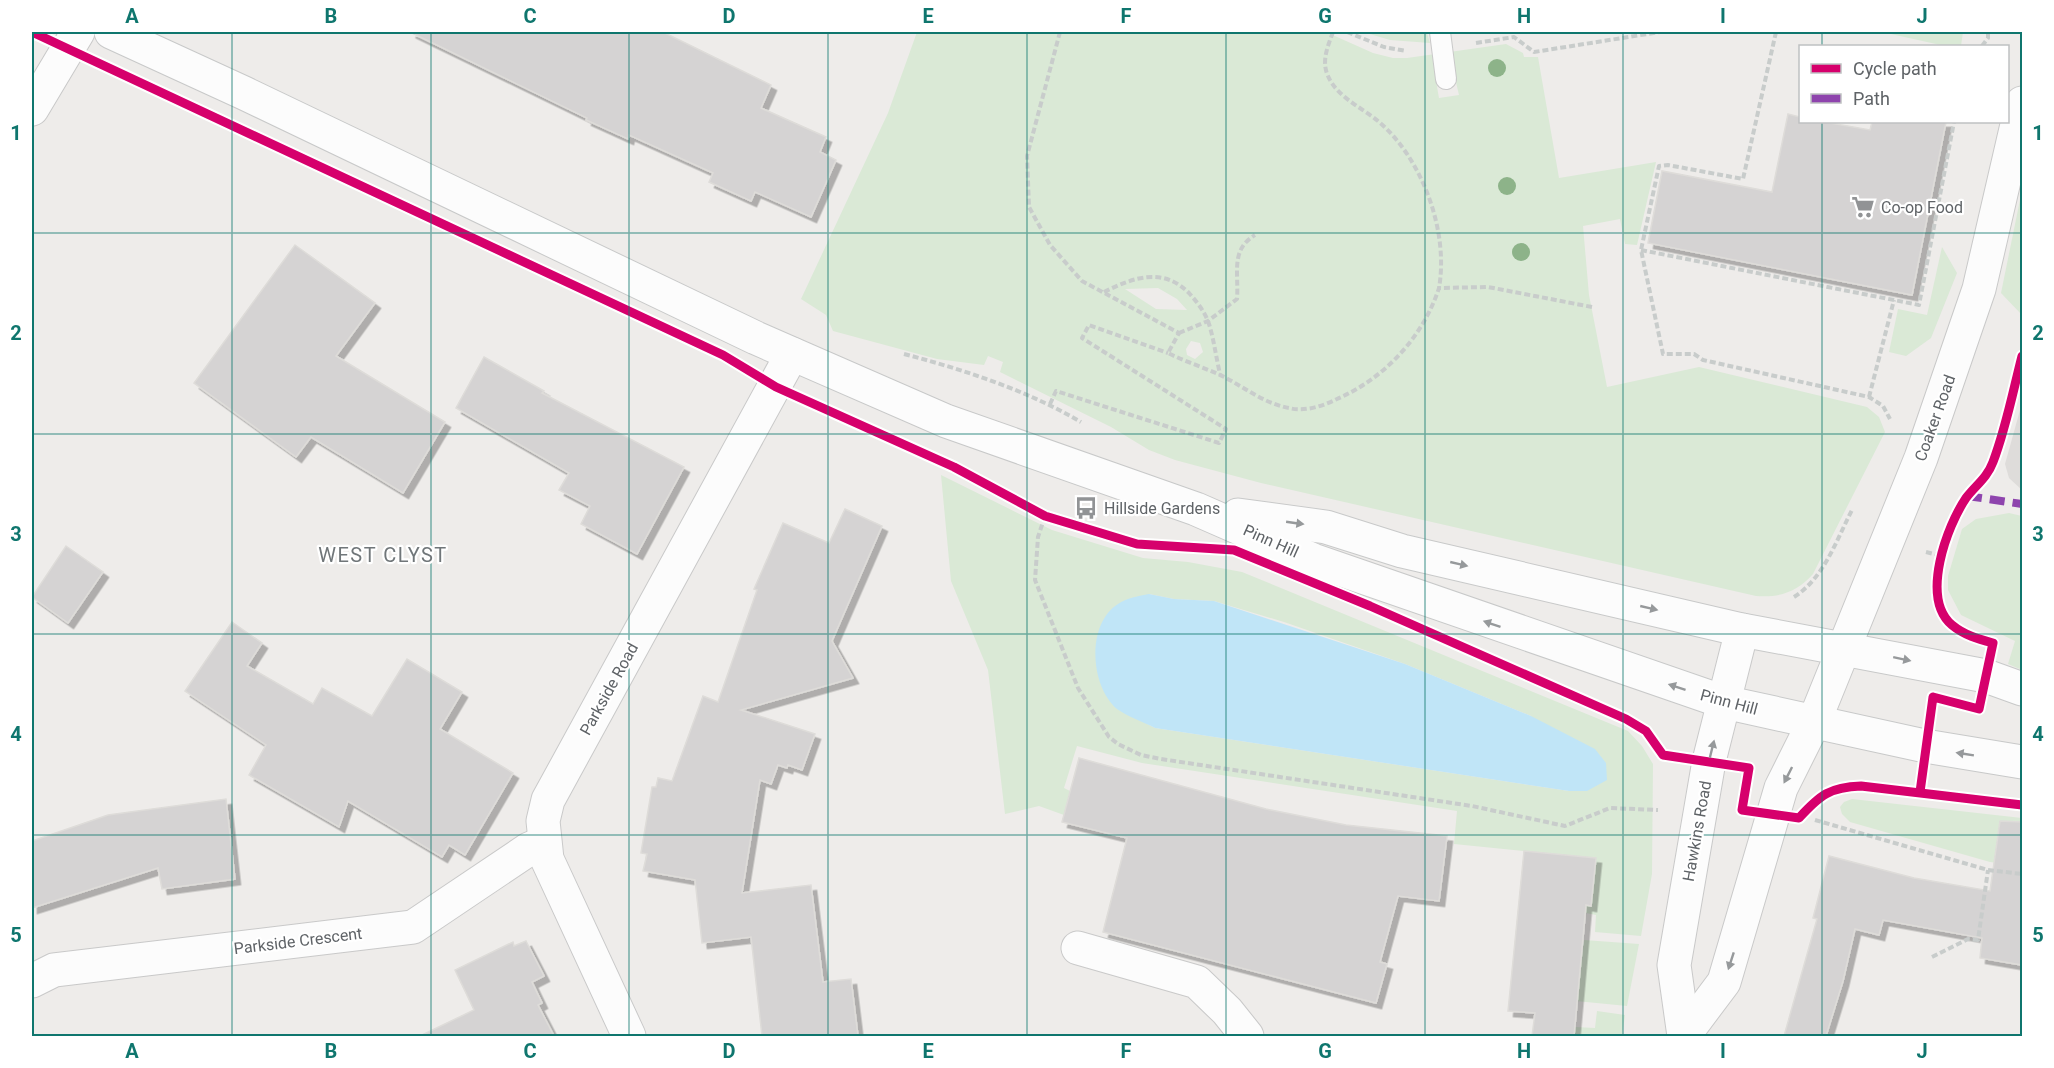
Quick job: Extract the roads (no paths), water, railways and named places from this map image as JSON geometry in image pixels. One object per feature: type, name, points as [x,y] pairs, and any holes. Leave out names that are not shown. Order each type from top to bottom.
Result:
[{"type":"street","points":[[32,109],[78,32]]},
{"type":"street","points":[[120,33],[792,354],[946,421],[1196,509]]},
{"type":"street","name":"Coaker Road","points":[[1814,723],[1921,458],[1979,289],[2022,103]]},
{"type":"street","name":"Parkside Road","points":[[629,1036],[547,859],[543,843],[543,821],[548,800],[792,354]]},
{"type":"street","name":"Pinn Hill","points":[[1196,509],[1326,527],[1402,551],[1742,630],[1844,647],[1986,676],[2022,689]]},
{"type":"street","name":"Pinn Hill","points":[[1196,509],[1313,560],[1724,702],[1962,753],[2022,762]]},
{"type":"street","name":"Hawkins Road","points":[[1684,1035],[1674,965],[1709,761],[1742,630]]},
{"type":"street","name":"Hawkins Road","points":[[1684,1035],[1724,982],[1750,902],[1786,817],[1781,788],[1814,723]]},
{"type":"street","name":"Parkside Crescent","points":[[32,981],[54,970],[413,927],[529,849],[543,843]]},
{"type":"street","points":[[1078,948],[1197,982],[1227,1011],[1247,1036]]},
{"type":"lane","points":[[1441,40],[1446,79]]},
{"type":"water","points":[[1149,594],[1174,599],[1214,601],[1405,664],[1531,716],[1595,749],[1606,763],[1607,780],[1587,791],[1569,791],[1155,728],[1121,712],[1108,699],[1101,686],[1095,655],[1101,626],[1108,613],[1125,600]]},
{"type":"place","name":"Co-op Food","points":[[1863,207]]},
{"type":"place","name":"Hillside Gardens","points":[[1086,508]]},
{"type":"district","name":"WEST CLYST","points":[[383,555]]}]
